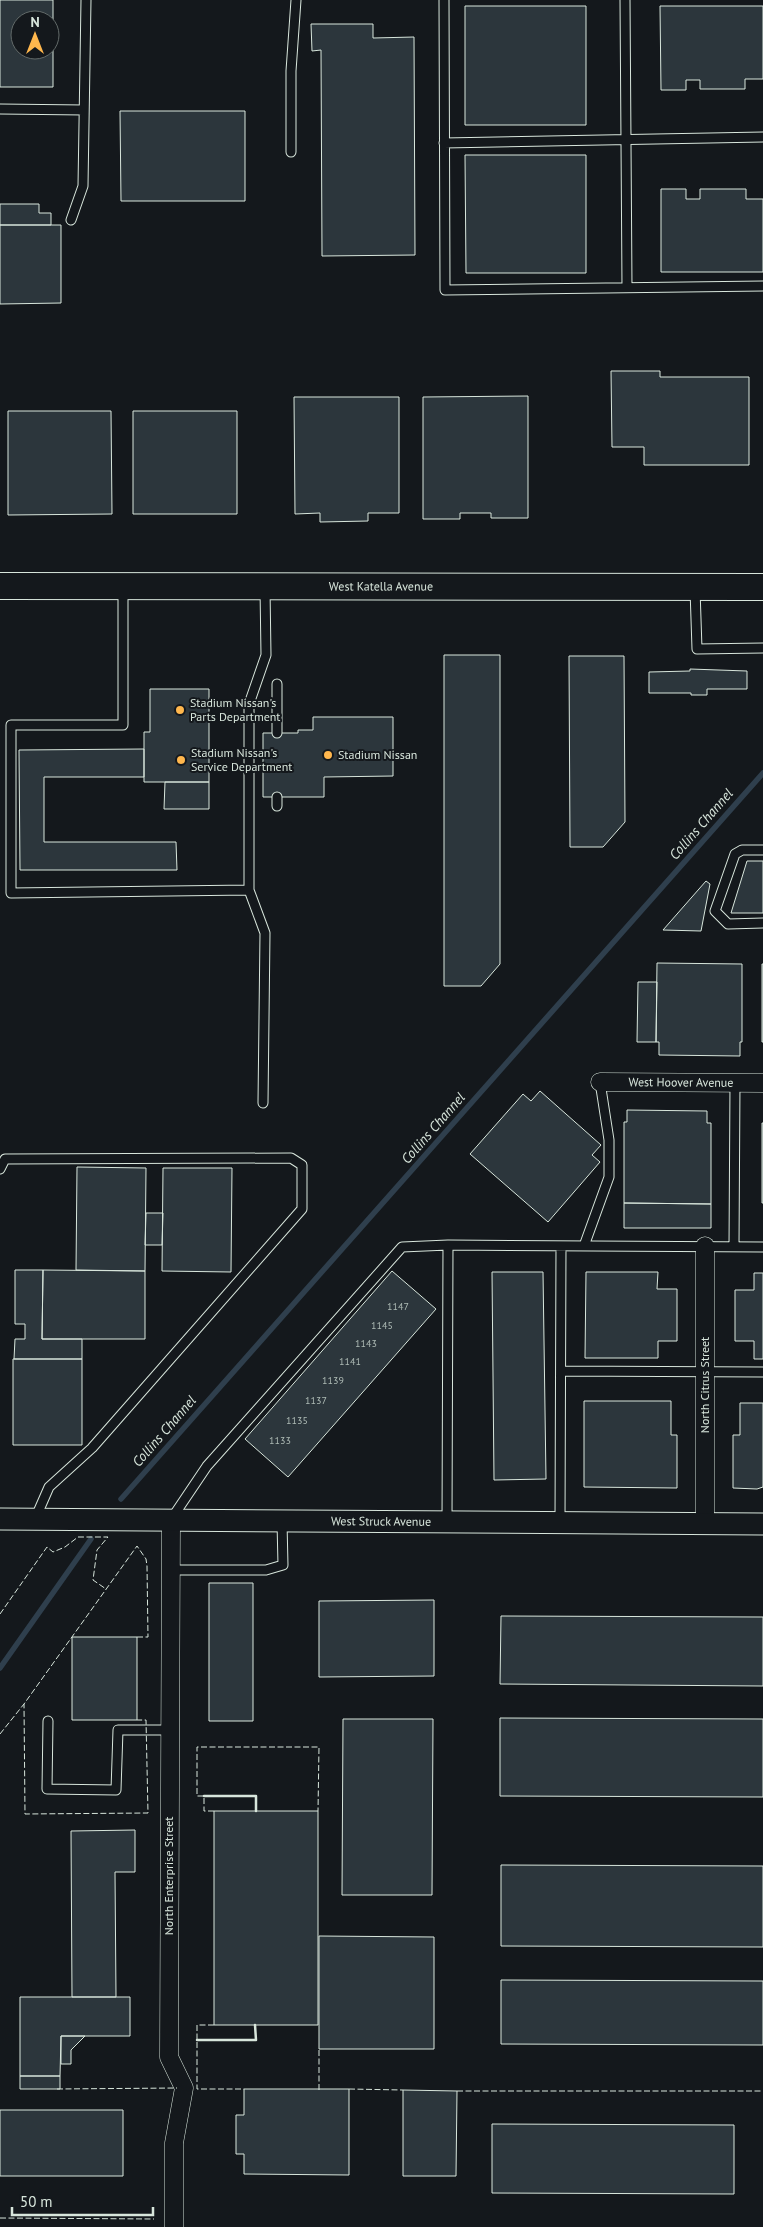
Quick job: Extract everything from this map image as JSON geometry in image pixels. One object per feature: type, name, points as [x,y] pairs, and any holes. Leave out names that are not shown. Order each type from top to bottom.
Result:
[{"type":"main road","name":"West Katella Avenue","points":[[0,586],[763,587]]},
{"type":"street","name":"West Hoover Avenue","points":[[600,1082],[763,1083]]},
{"type":"street","name":"North Citrus Street","points":[[705,1246],[705,1524]]},
{"type":"street","name":"West Struck Avenue","points":[[0,1519],[763,1524]]},
{"type":"street","name":"North Enterprise Street","points":[[171,1521],[169,2057],[184,2088],[174,2144],[174,2227]]},
{"type":"lane","points":[[71,220],[84,186],[86,0]]},
{"type":"lane","points":[[291,152],[291,71],[296,0]]},
{"type":"lane","points":[[444,0],[445,290],[763,286]]},
{"type":"lane","points":[[625,0],[627,288]]},
{"type":"lane","points":[[0,108],[84,110]]},
{"type":"lane","points":[[444,143],[763,137]]},
{"type":"lane","points":[[123,586],[123,724],[11,725],[11,893],[249,890]]},
{"type":"lane","points":[[263,1103],[265,933],[249,890],[249,704],[266,655],[265,586]]},
{"type":"lane","points":[[695,586],[697,649],[763,648]]},
{"type":"lane","points":[[277,684],[277,733]]},
{"type":"lane","points":[[763,850],[742,850],[735,854],[714,911],[728,924],[763,923]]},
{"type":"lane","points":[[584,1246],[609,1177],[609,1140],[600,1082]]},
{"type":"lane","points":[[734,1246],[735,1083]]},
{"type":"lane","points":[[0,1169],[5,1159],[291,1158],[302,1165],[302,1209],[92,1448],[49,1487],[35,1519]]},
{"type":"lane","points":[[171,1521],[207,1466],[402,1247],[448,1245],[763,1247]]},
{"type":"lane","points":[[447,1522],[448,1245]]},
{"type":"lane","points":[[560,1523],[561,1246]]},
{"type":"lane","points":[[561,1371],[763,1372]]},
{"type":"lane","points":[[171,1570],[266,1570],[283,1565],[282,1521]]},
{"type":"lane","points":[[48,1721],[47,1790],[116,1790],[118,1730],[170,1730]]},
{"type":"building","points":[[0,0],[53,0],[53,10],[10,10],[10,60],[53,60],[53,87],[0,87]]},
{"type":"building","points":[[465,6],[586,6],[586,125],[465,125]]},
{"type":"building","points":[[660,6],[763,6],[763,79],[745,79],[745,89],[700,89],[700,80],[686,80],[686,90],[661,90]]},
{"type":"building","points":[[311,24],[373,24],[373,38],[414,37],[415,255],[322,256],[321,50],[312,51]]},
{"type":"building","points":[[120,111],[245,111],[245,201],[121,201]]},
{"type":"building","points":[[465,155],[586,155],[586,273],[466,273]]},
{"type":"building","points":[[661,189],[686,189],[686,199],[700,199],[700,189],[746,189],[746,199],[763,199],[763,272],[661,272]]},
{"type":"building","points":[[0,204],[39,204],[39,213],[51,213],[51,225],[0,225]]},
{"type":"building","points":[[0,225],[61,225],[61,303],[0,304]]},
{"type":"building","points":[[611,371],[660,371],[660,377],[749,377],[749,465],[644,465],[644,447],[612,447]]},
{"type":"building","points":[[528,396],[528,518],[491,518],[491,513],[460,513],[460,519],[423,519],[423,397]]},
{"type":"building","points":[[294,397],[399,397],[399,513],[368,513],[368,521],[320,522],[320,513],[295,514]]},
{"type":"building","points":[[8,411],[111,411],[112,514],[8,515]]},
{"type":"building","points":[[133,411],[237,411],[237,514],[133,514]]},
{"type":"building","points":[[444,655],[500,655],[500,964],[481,986],[444,986]]},
{"type":"building","points":[[569,656],[624,656],[625,822],[603,847],[570,847]]},
{"type":"building","points":[[690,669],[747,671],[747,689],[707,689],[707,695],[649,693],[649,672],[690,671]]},
{"type":"building","points":[[150,689],[209,689],[209,782],[144,782],[144,732],[150,732]]},
{"type":"building","name":"Stadium Nissan","points":[[313,717],[393,717],[393,776],[324,777],[324,797],[263,797],[263,733],[298,733],[298,730],[313,730]]},
{"type":"building","points":[[144,749],[144,777],[44,777],[44,842],[176,842],[177,870],[20,870],[19,750]]},
{"type":"building","points":[[165,782],[209,782],[209,809],[164,809]]},
{"type":"building","points":[[747,861],[763,861],[763,913],[731,913]]},
{"type":"building","points":[[706,881],[710,884],[701,931],[663,930]]},
{"type":"building","points":[[657,963],[742,964],[742,1042],[740,1042],[740,1056],[659,1055],[659,1042],[656,1042]]},
{"type":"building","points":[[763,964],[763,1042],[762,1042]]},
{"type":"building","points":[[638,982],[657,982],[656,1042],[637,1042]]},
{"type":"building","points":[[540,1091],[601,1145],[592,1155],[600,1162],[548,1222],[470,1154],[523,1094],[531,1101]]},
{"type":"building","points":[[627,1110],[707,1111],[707,1123],[711,1123],[711,1204],[624,1203],[624,1122],[627,1122]]},
{"type":"building","points":[[763,1123],[763,1203],[762,1203]]},
{"type":"building","points":[[77,1167],[146,1168],[145,1271],[76,1270]]},
{"type":"building","points":[[163,1168],[232,1168],[231,1272],[162,1271]]},
{"type":"building","points":[[624,1203],[711,1204],[711,1228],[624,1228]]},
{"type":"building","points":[[146,1213],[163,1213],[162,1245],[145,1245]]},
{"type":"building","points":[[15,1270],[43,1270],[42,1339],[82,1339],[82,1359],[14,1359],[15,1339],[25,1339],[25,1324],[15,1324]]},
{"type":"building","points":[[43,1270],[145,1271],[145,1339],[42,1339]]},
{"type":"building","points":[[392,1271],[436,1309],[288,1477],[245,1439]]},
{"type":"building","points":[[492,1272],[543,1272],[546,1479],[494,1480]]},
{"type":"building","points":[[586,1272],[658,1272],[657,1289],[677,1289],[677,1341],[658,1341],[658,1358],[585,1358]]},
{"type":"building","points":[[754,1273],[763,1273],[763,1359],[754,1359],[754,1341],[735,1341],[735,1290],[754,1290]]},
{"type":"building","points":[[13,1359],[82,1359],[82,1445],[13,1445]]},
{"type":"building","points":[[584,1401],[671,1401],[671,1435],[677,1435],[677,1488],[584,1487]]},
{"type":"building","points":[[740,1403],[763,1403],[763,1487],[757,1489],[733,1488],[733,1435],[740,1435]]},
{"type":"building","points":[[209,1583],[253,1583],[253,1721],[209,1721]]},
{"type":"building","points":[[434,1600],[434,1676],[319,1677],[319,1601]]},
{"type":"building","points":[[501,1616],[763,1617],[763,1686],[500,1684]]},
{"type":"building","points":[[72,1637],[137,1637],[137,1720],[72,1720]]},
{"type":"building","points":[[500,1718],[763,1719],[763,1797],[500,1796]]},
{"type":"building","points":[[343,1719],[433,1719],[432,1895],[342,1895]]},
{"type":"building","points":[[214,1811],[318,1811],[318,2025],[214,2025]]},
{"type":"building","points":[[135,1830],[135,1872],[115,1872],[116,1997],[72,1997],[71,1831]]},
{"type":"building","points":[[501,1865],[763,1866],[763,1947],[501,1946]]},
{"type":"building","points":[[319,1936],[434,1937],[434,2049],[319,2049]]},
{"type":"building","points":[[501,1980],[763,1981],[763,2045],[501,2044]]},
{"type":"building","points":[[20,1997],[130,1997],[130,2036],[61,2036],[60,2076],[20,2076]]},
{"type":"building","points":[[61,2036],[85,2036],[71,2050],[71,2064],[61,2064]]},
{"type":"building","points":[[20,2076],[60,2076],[60,2089],[20,2089]]},
{"type":"building","points":[[244,2089],[349,2089],[349,2175],[244,2174],[244,2154],[236,2154],[236,2115],[244,2115]]},
{"type":"building","points":[[403,2090],[457,2091],[456,2176],[403,2176]]},
{"type":"building","points":[[0,2110],[123,2110],[123,2176],[0,2176]]},
{"type":"building","points":[[492,2124],[734,2125],[734,2194],[492,2193]]},
{"type":"waterway","name":"Collins Channel","points":[[121,1499],[763,773]]},
{"type":"waterway","name":"Collins Channel","points":[[0,1668],[91,1539]]},
{"type":"fence","points":[[0,1614],[47,1547],[53,1552],[65,1547],[78,1537],[108,1537],[97,1550],[93,1580],[106,1589]]},
{"type":"fence","points":[[137,1637],[148,1637],[147,1566],[146,1559],[137,1546],[24,1704],[25,1814],[148,1813],[146,1720],[137,1720]]},
{"type":"fence","points":[[0,1734],[24,1704]]},
{"type":"fence","points":[[214,1811],[204,1811],[204,1796],[197,1796],[197,1747],[319,1747],[318,1811]]},
{"type":"fence","points":[[214,2025],[197,2025],[197,2089],[244,2089]]},
{"type":"fence","points":[[319,2049],[319,2090]]},
{"type":"fence","points":[[57,2089],[177,2088]]},
{"type":"fence","points":[[349,2089],[403,2090]]},
{"type":"fence","points":[[457,2091],[763,2091]]},
{"type":"fence","points":[[0,2218],[154,2219]]},
{"type":"wall","points":[[204,1796],[256,1796],[256,1811]]},
{"type":"wall","points":[[197,2040],[256,2040],[255,2025]]},
{"type":"place","name":"Stadium Nissan's Parts Department","points":[[180,710]]},
{"type":"place","name":"Stadium Nissan","points":[[328,755]]},
{"type":"place","name":"Stadium Nissan's Service Department","points":[[181,760]]}]
